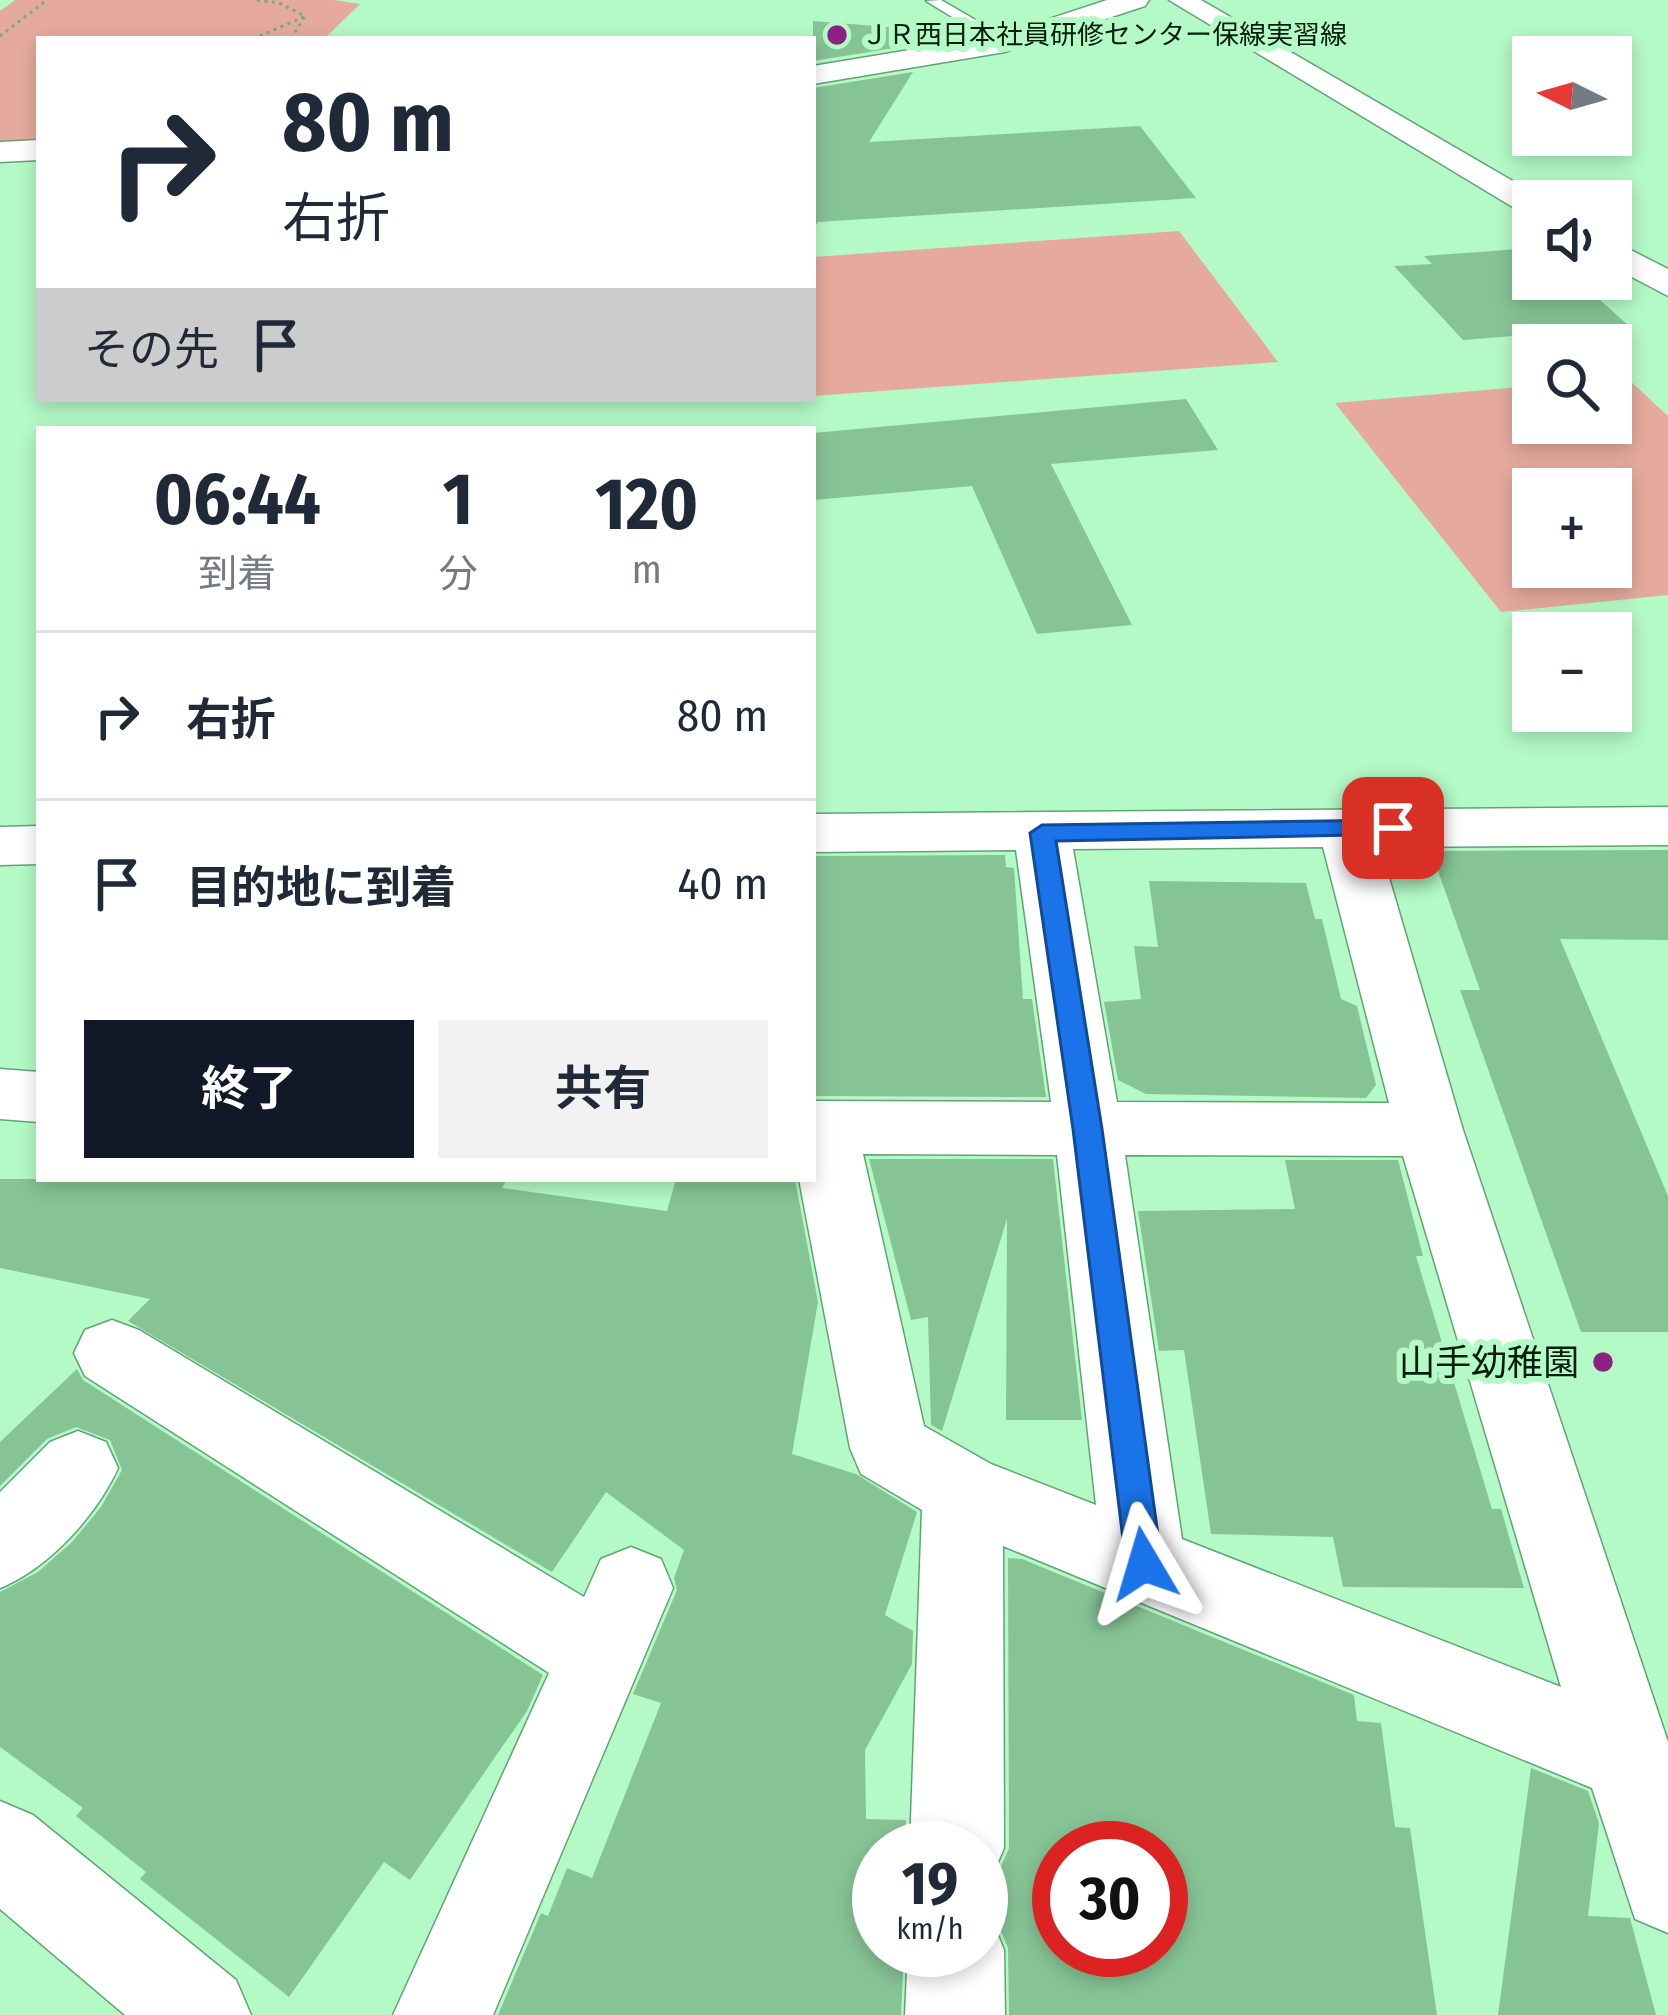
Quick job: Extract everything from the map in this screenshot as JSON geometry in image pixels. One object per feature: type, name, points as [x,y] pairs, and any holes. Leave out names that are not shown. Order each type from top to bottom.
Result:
[{"type":"street","points":[[816,74],[1005,43],[1135,0]]},
{"type":"street","points":[[1182,0],[1512,193]]},
{"type":"street","points":[[0,152],[36,150]]},
{"type":"street","points":[[1632,264],[1668,285]]},
{"type":"street","points":[[816,833],[1668,826]]},
{"type":"street","points":[[1348,829],[1429,1130],[1668,1886]]},
{"type":"street","points":[[1042,833],[1088,1129],[1144,1564]]},
{"type":"street","points":[[0,846],[36,845]]},
{"type":"street","points":[[0,1094],[36,1097]]},
{"type":"street","points":[[1429,1130],[818,1127],[889,1448],[963,1491],[1630,1759]]},
{"type":"street","points":[[112,1353],[616,1622],[443,2015]]},
{"type":"street","points":[[0,1549],[78,1468]]},
{"type":"street","points":[[957,1821],[963,1491]]},
{"type":"street","points":[[0,1848],[201,2015]]},
{"type":"street","points":[[955,2015],[956,1977]]},
{"type":"lane","points":[[933,2],[1005,43]]},
{"type":"path","points":[[0,37],[47,0]]},
{"type":"path","points":[[257,0],[279,3],[305,16]]},
{"type":"path","points":[[260,36],[305,16]]},
{"type":"path","points":[[294,36],[305,16]]},
{"type":"shaded area","points":[[15,0],[334,0],[360,4],[327,36],[36,36],[36,143],[0,145],[0,11]]},
{"type":"shaded area","points":[[1179,231],[1278,362],[816,396],[816,257]]},
{"type":"shaded area","points":[[1632,383],[1668,416],[1668,595],[1501,612],[1335,403],[1512,388],[1512,444],[1632,444]]},
{"type":"building","points":[[813,21],[939,31],[932,42],[816,61]]},
{"type":"building","points":[[913,72],[869,142],[1140,126],[1196,198],[816,225],[816,88]]},
{"type":"building","points":[[1512,250],[1512,300],[1600,300],[1627,324],[1512,324],[1512,336],[1463,340],[1394,266],[1432,264],[1424,256]]},
{"type":"building","points":[[1186,399],[1218,450],[1051,464],[1132,625],[1037,634],[972,486],[816,500],[816,433]]},
{"type":"building","points":[[1668,850],[1668,940],[1560,939],[1668,1196],[1668,1332],[1581,1332],[1460,990],[1480,990],[1431,851]]},
{"type":"building","points":[[1005,855],[1006,867],[1014,868],[1023,999],[1032,999],[1046,1097],[816,1096],[816,856]]},
{"type":"building","points":[[1149,881],[1306,883],[1315,919],[1322,919],[1341,999],[1357,1006],[1376,1085],[1366,1098],[1146,1094],[1118,1080],[1104,1002],[1141,999],[1134,946],[1158,947]]},
{"type":"building","points":[[869,1159],[1053,1159],[1082,1420],[1006,1420],[1007,1219],[942,1431],[931,1425],[928,1317],[911,1320]]},
{"type":"building","points":[[1285,1160],[1398,1160],[1423,1256],[1416,1256],[1492,1509],[1501,1509],[1524,1588],[1343,1587],[1333,1537],[1211,1534],[1184,1350],[1159,1351],[1138,1211],[1295,1209]]},
{"type":"building","points":[[0,1179],[505,1182],[502,1188],[667,1211],[675,1182],[796,1182],[818,1302],[792,1454],[856,1474],[917,1512],[885,1615],[913,1631],[912,1664],[865,1750],[866,1819],[906,1821],[852,1821],[852,1977],[903,1977],[901,2015],[498,2015],[541,1913],[548,1916],[567,1868],[592,1878],[661,1703],[633,1694],[677,1590],[674,1578],[684,1550],[606,1492],[552,1572],[128,1321],[150,1299],[0,1268]]},
{"type":"building","points":[[77,1369],[83,1380],[543,1675],[527,1711],[410,1880],[384,1862],[289,1997],[140,1879],[146,1872],[76,1816],[83,1808],[0,1747],[0,1592],[38,1572],[72,1542],[101,1507],[122,1470],[110,1440],[76,1427],[47,1439],[0,1486],[0,1442]]},
{"type":"building","points":[[1008,1558],[1022,1559],[1354,1695],[1357,1721],[1381,1723],[1395,1827],[1410,1828],[1437,2015],[1009,2015]]},
{"type":"building","points":[[1531,1768],[1588,1791],[1599,1823],[1588,1916],[1630,1918],[1656,2015],[1498,2015]]},
{"type":"place","name":"ＪＲ西日本社員研修センター保線実習線","points":[[837,35]]},
{"type":"place","name":"山手幼稚園","points":[[1603,1362]]},
{"type":"route","points":[[1144,1564],[1088,1129],[1042,833],[1393,828]]}]
